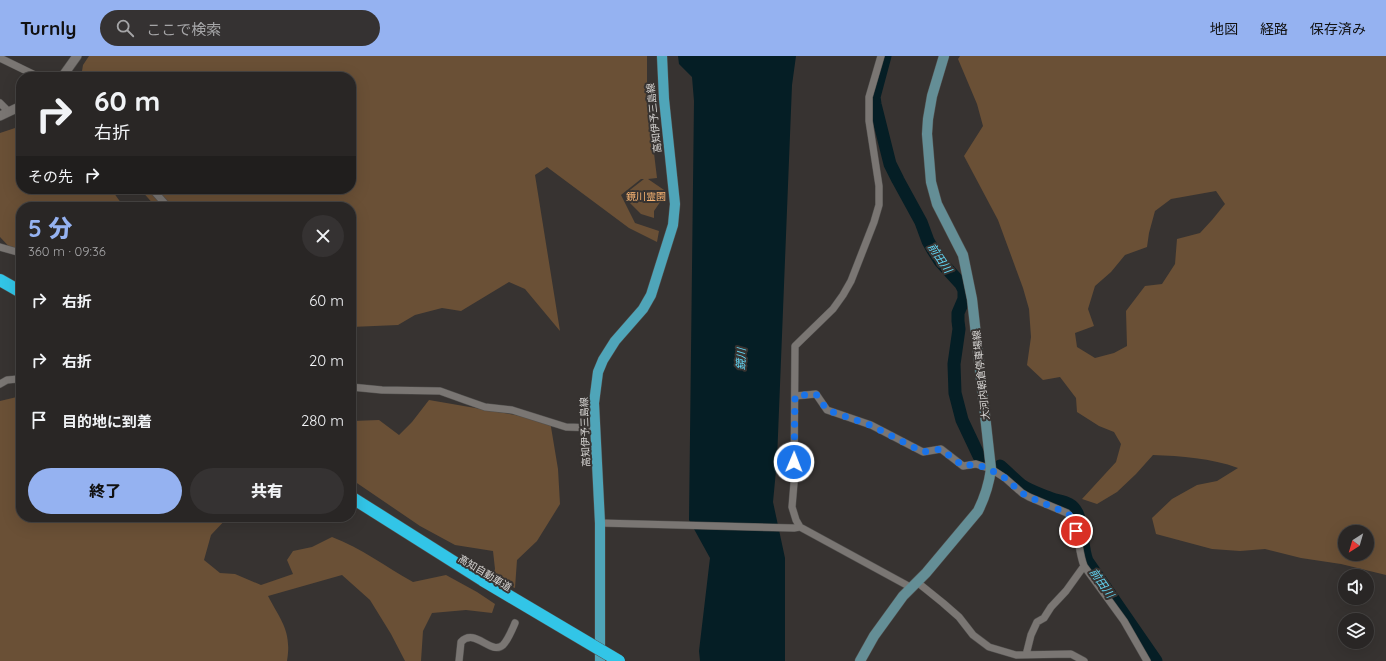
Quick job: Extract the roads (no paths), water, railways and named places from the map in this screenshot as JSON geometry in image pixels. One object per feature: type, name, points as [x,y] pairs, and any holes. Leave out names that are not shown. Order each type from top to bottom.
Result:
[{"type":"highway","points":[[0,280],[16,289]]},
{"type":"highway","points":[[0,288],[16,296]]},
{"type":"highway","points":[[356,501],[482,583]]},
{"type":"highway","name":"高知自動車道","points":[[356,508],[482,583],[619,661]]},
{"type":"highway","name":"高知自動車道","points":[[482,583],[607,661]]},
{"type":"main road","name":"高知伊予三島線","points":[[600,661],[600,523],[594,403],[598,372],[611,346],[643,309],[651,294],[675,216],[674,190],[664,99],[662,56]]},
{"type":"main road","name":"大河内朝倉停車場線","points":[[860,661],[877,631],[902,596],[914,585],[978,511],[984,499],[991,470],[972,299],[967,271],[963,255],[937,204],[931,182],[927,134],[928,119],[932,96],[944,56]]},
{"type":"street","points":[[66,72],[78,56]]},
{"type":"street","points":[[797,527],[792,507],[794,483],[795,346],[833,309],[843,295],[851,281],[861,257],[879,205],[879,186],[869,114],[869,97],[881,56]]},
{"type":"street","points":[[0,58],[29,72]]},
{"type":"street","points":[[0,103],[9,112]]},
{"type":"street","points":[[0,116],[16,108]]},
{"type":"street","points":[[156,194],[164,202]]},
{"type":"street","points":[[0,247],[16,252]]},
{"type":"street","points":[[0,384],[3,378],[16,379]]},
{"type":"street","points":[[356,387],[382,390],[440,391],[485,407],[512,410],[566,427],[596,428]]},
{"type":"street","points":[[795,396],[816,394],[827,410],[870,425],[923,452],[941,449],[963,466],[976,464],[991,470],[1005,478],[1022,493],[1060,509],[1071,517],[1074,523],[1080,557],[1084,566],[1124,621],[1147,661]]},
{"type":"street","points":[[600,523],[797,527],[914,585],[944,603],[959,617],[973,635],[989,647],[1016,655],[1070,654],[1082,660]]},
{"type":"street","points":[[1026,654],[1030,635],[1038,622],[1044,618],[1084,566]]},
{"type":"street","points":[[459,661],[460,642],[464,638],[471,636],[494,647],[500,647],[504,645],[515,623]]},
{"type":"water","name":"鏡川","points":[[678,56],[796,56],[792,85],[777,460],[773,502],[785,558],[785,661],[700,661],[699,651],[710,558],[689,520],[694,101],[692,77],[679,64]]},
{"type":"waterway","name":"前田川","points":[[885,56],[874,97],[875,104],[890,164],[921,222],[933,250],[940,261],[961,284],[964,290],[964,299],[958,313],[959,329],[954,364],[955,393],[962,420],[979,456],[984,460]]},
{"type":"waterway","name":"前田川","points":[[1000,466],[1024,487],[1036,493],[1066,503],[1075,509],[1081,525],[1087,561],[1156,661]]},
{"type":"park label","name":"鏡川霊園","points":[[646,196]]}]
